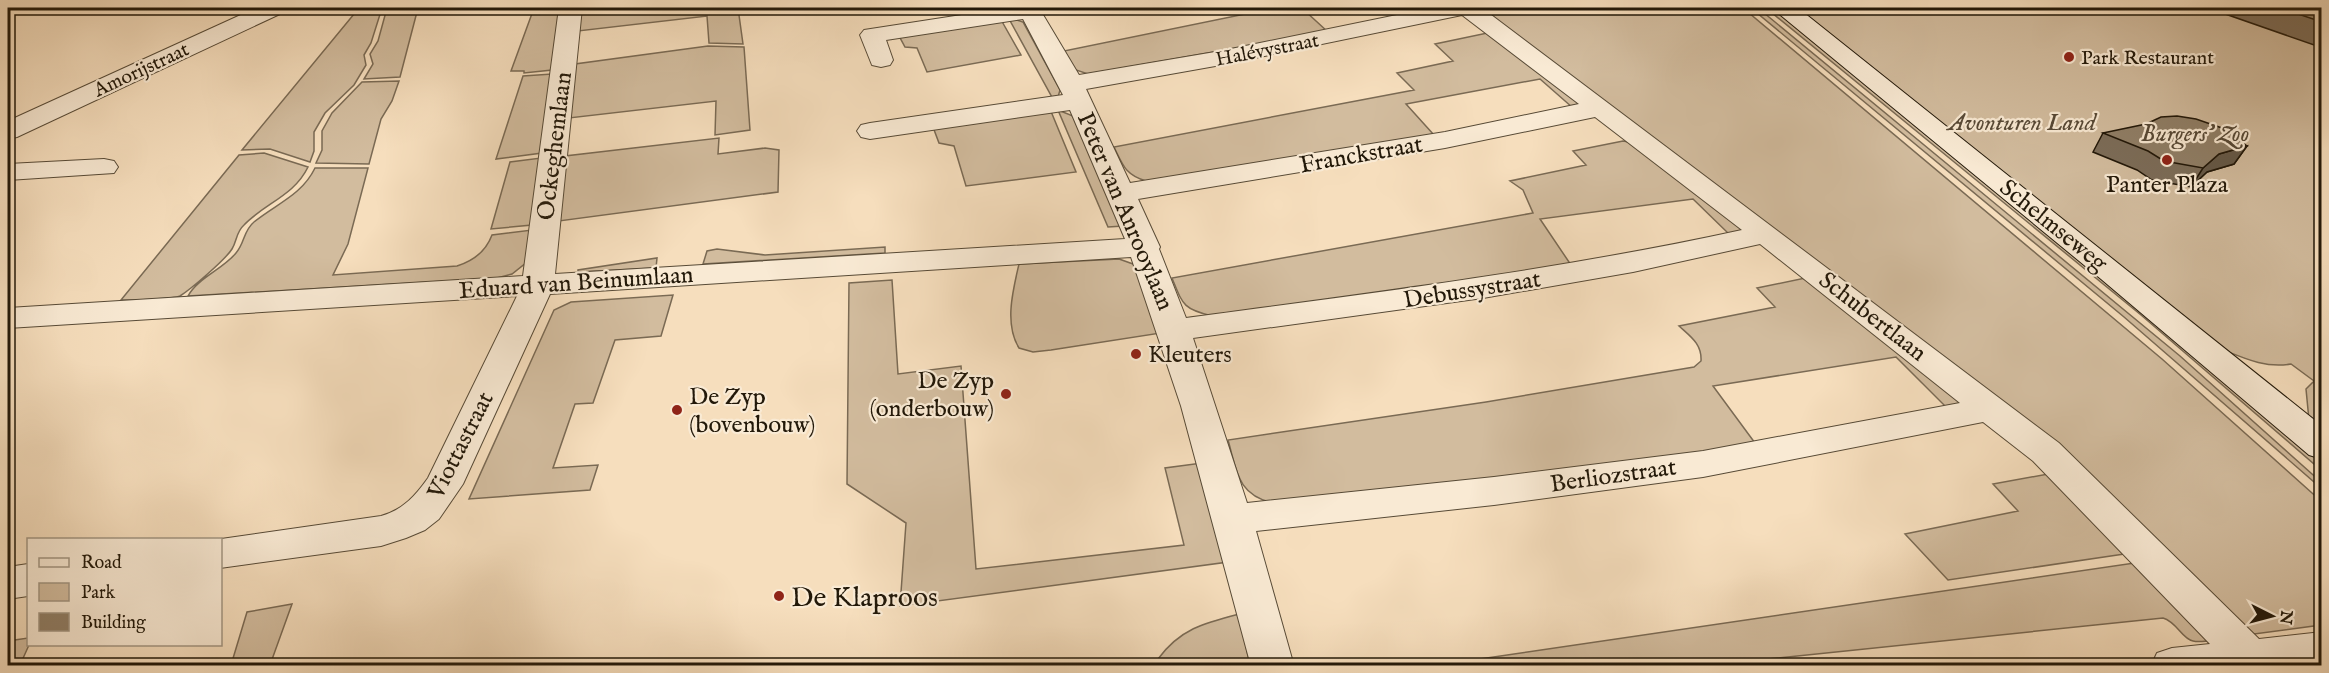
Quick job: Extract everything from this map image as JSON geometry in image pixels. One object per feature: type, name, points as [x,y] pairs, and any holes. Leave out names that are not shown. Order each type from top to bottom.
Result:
[{"type":"street","name":"Amorijstraat","points":[[8,131],[274,8]]},
{"type":"street","name":"Ockeghemlaan","points":[[538,285],[570,8]]},
{"type":"street","name":"Halévystraat","points":[[870,131],[1075,92],[1462,8]]},
{"type":"street","name":"Schubertlaan","points":[[1468,8],[1989,406],[2067,471],[2250,657]]},
{"type":"street","name":"Schelmseweg","points":[[1784,8],[2121,279],[2322,446]]},
{"type":"street","name":"Peter van Anrooylaan","points":[[1029,9],[1075,92],[1122,193],[1176,330],[1206,422],[1273,666]]},
{"type":"street","points":[[881,60],[872,35],[1029,9]]},
{"type":"street","name":"Franckstraat","points":[[1122,193],[1445,140],[1599,108]]},
{"type":"street","points":[[8,172],[104,167]]},
{"type":"street","name":"Debussystraat","points":[[1176,330],[1483,288],[1633,262],[1766,234]]},
{"type":"street","name":"Eduard van Beinumlaan","points":[[8,318],[1145,247]]},
{"type":"street","name":"Viottastraat","points":[[222,553],[381,531],[403,526],[418,518],[444,484],[538,285]]},
{"type":"street","name":"Berliozstraat","points":[[1233,519],[1494,491],[1703,464],[1969,414],[1989,406]]},
{"type":"street","points":[[8,584],[27,580]]},
{"type":"street","points":[[2180,665],[2322,650]]},
{"type":"green space","points":[[359,8],[382,8],[371,43],[364,55],[366,65],[354,85],[325,113],[314,132],[314,151],[310,162],[270,149],[242,150]]},
{"type":"green space","points":[[387,8],[418,8],[400,77],[364,79],[373,64],[370,54],[378,41]]},
{"type":"green space","points":[[534,8],[560,8],[552,70],[524,73],[524,71],[511,71]]},
{"type":"green space","points":[[580,8],[738,8],[743,44],[709,43],[707,16],[578,31]]},
{"type":"green space","points":[[1274,8],[1314,8],[1304,10],[1328,32],[1088,74],[1073,69],[1064,51]]},
{"type":"green space","points":[[1477,8],[1743,8],[2162,359],[2321,501],[2321,625],[2239,636],[2073,469]]},
{"type":"green space","points":[[1751,8],[1758,8],[2180,356],[2321,482],[2321,488],[2124,317]]},
{"type":"green space","points":[[1766,8],[1773,8],[2148,315],[2321,462],[2321,470],[2141,315]]},
{"type":"green space","name":"Burgers' Zoo","points":[[1795,8],[2321,8],[2321,430],[2309,420],[2306,389],[2314,381],[2291,364],[2266,364],[2226,351]]},
{"type":"green space","points":[[1008,17],[1023,22],[1060,90],[1058,97],[1053,99]]},
{"type":"green space","points":[[1000,18],[1021,55],[927,72],[917,48],[905,47],[898,34]]},
{"type":"green space","points":[[1492,32],[1586,104],[1573,108],[1540,79],[1406,104],[1434,135],[1146,181],[1129,172],[1114,147],[1414,90],[1397,73],[1453,61],[1435,44]]},
{"type":"green space","points":[[708,46],[744,47],[750,130],[715,135],[716,101],[569,118],[575,64]]},
{"type":"green space","points":[[552,74],[542,153],[496,159],[523,76]]},
{"type":"green space","points":[[399,81],[392,101],[381,119],[369,164],[316,163],[322,150],[322,131],[332,113],[362,82]]},
{"type":"green space","points":[[1050,109],[1076,172],[966,186],[954,146],[939,143],[933,127]]},
{"type":"green space","points":[[1058,110],[1073,116],[1123,226],[1108,227]]},
{"type":"green space","points":[[719,138],[718,154],[765,148],[779,150],[778,192],[559,221],[565,156]]},
{"type":"green space","points":[[1623,141],[1634,143],[1745,231],[1730,235],[1693,199],[1540,219],[1571,265],[1212,316],[1195,311],[1185,304],[1172,278],[1533,213],[1523,190],[1510,181],[1586,165],[1573,151]]},
{"type":"green space","points":[[264,153],[308,167],[295,185],[244,225],[228,254],[180,296],[121,300],[239,155]]},
{"type":"green space","points":[[541,158],[532,225],[491,229],[510,162]]},
{"type":"green space","points":[[315,168],[368,168],[348,244],[333,275],[457,266],[478,255],[492,235],[532,230],[527,262],[512,274],[497,278],[188,296],[198,284],[236,253],[250,226],[296,192]]},
{"type":"green space","points":[[885,247],[885,253],[703,264],[707,251],[717,249],[765,255]]},
{"type":"green space","points":[[657,258],[656,268],[578,272],[578,270]]},
{"type":"green space","points":[[1119,259],[1139,269],[1161,333],[1033,352],[1019,348],[1014,339],[1011,307],[1019,264]]},
{"type":"green space","points":[[1810,277],[1967,402],[1947,408],[1896,357],[1713,386],[1755,443],[1575,470],[1273,503],[1252,494],[1240,480],[1228,440],[1486,402],[1694,367],[1701,361],[1700,350],[1695,341],[1679,326],[1775,307],[1757,288]]},
{"type":"green space","points":[[892,280],[898,374],[961,366],[976,569],[1184,545],[1165,468],[1202,463],[1228,562],[900,606],[906,523],[847,484],[849,283]]},
{"type":"green space","points":[[673,295],[661,336],[615,340],[593,403],[575,404],[553,468],[598,465],[590,490],[469,499],[554,310],[571,302]]},
{"type":"green space","points":[[2059,472],[2138,552],[1948,580],[1905,534],[2018,511],[1993,484]]},
{"type":"green space","points":[[2148,561],[2222,639],[2203,642],[2189,640],[2172,623],[2163,618],[1710,665],[1432,666]]},
{"type":"green space","points":[[292,604],[270,665],[231,665],[247,612]]},
{"type":"green space","points":[[1239,614],[1250,665],[1118,666],[1158,659],[1184,634]]},
{"type":"green space","points":[[27,638],[29,646],[20,665],[8,665],[8,641]]},
{"type":"building","points":[[2280,8],[2322,8],[2322,22]]},
{"type":"building","points":[[2177,116],[2196,119],[2222,128],[2247,146],[2219,154],[2203,168],[2164,161],[2148,151],[2103,133],[2146,124],[2161,117]]},
{"type":"place","name":"Park Restaurant","points":[[2069,57]]},
{"type":"place","name":"Panter Plaza","points":[[2167,160]]},
{"type":"place","name":"Kleuters","points":[[1136,354]]},
{"type":"place","name":"De Zyp (onderbouw)","points":[[1006,394]]},
{"type":"place","name":"De Zyp (bovenbouw)","points":[[677,410]]},
{"type":"place","name":"De Klaproos","points":[[779,596]]},
{"type":"park label","name":"Avonturen Land","points":[[2022,122]]}]
